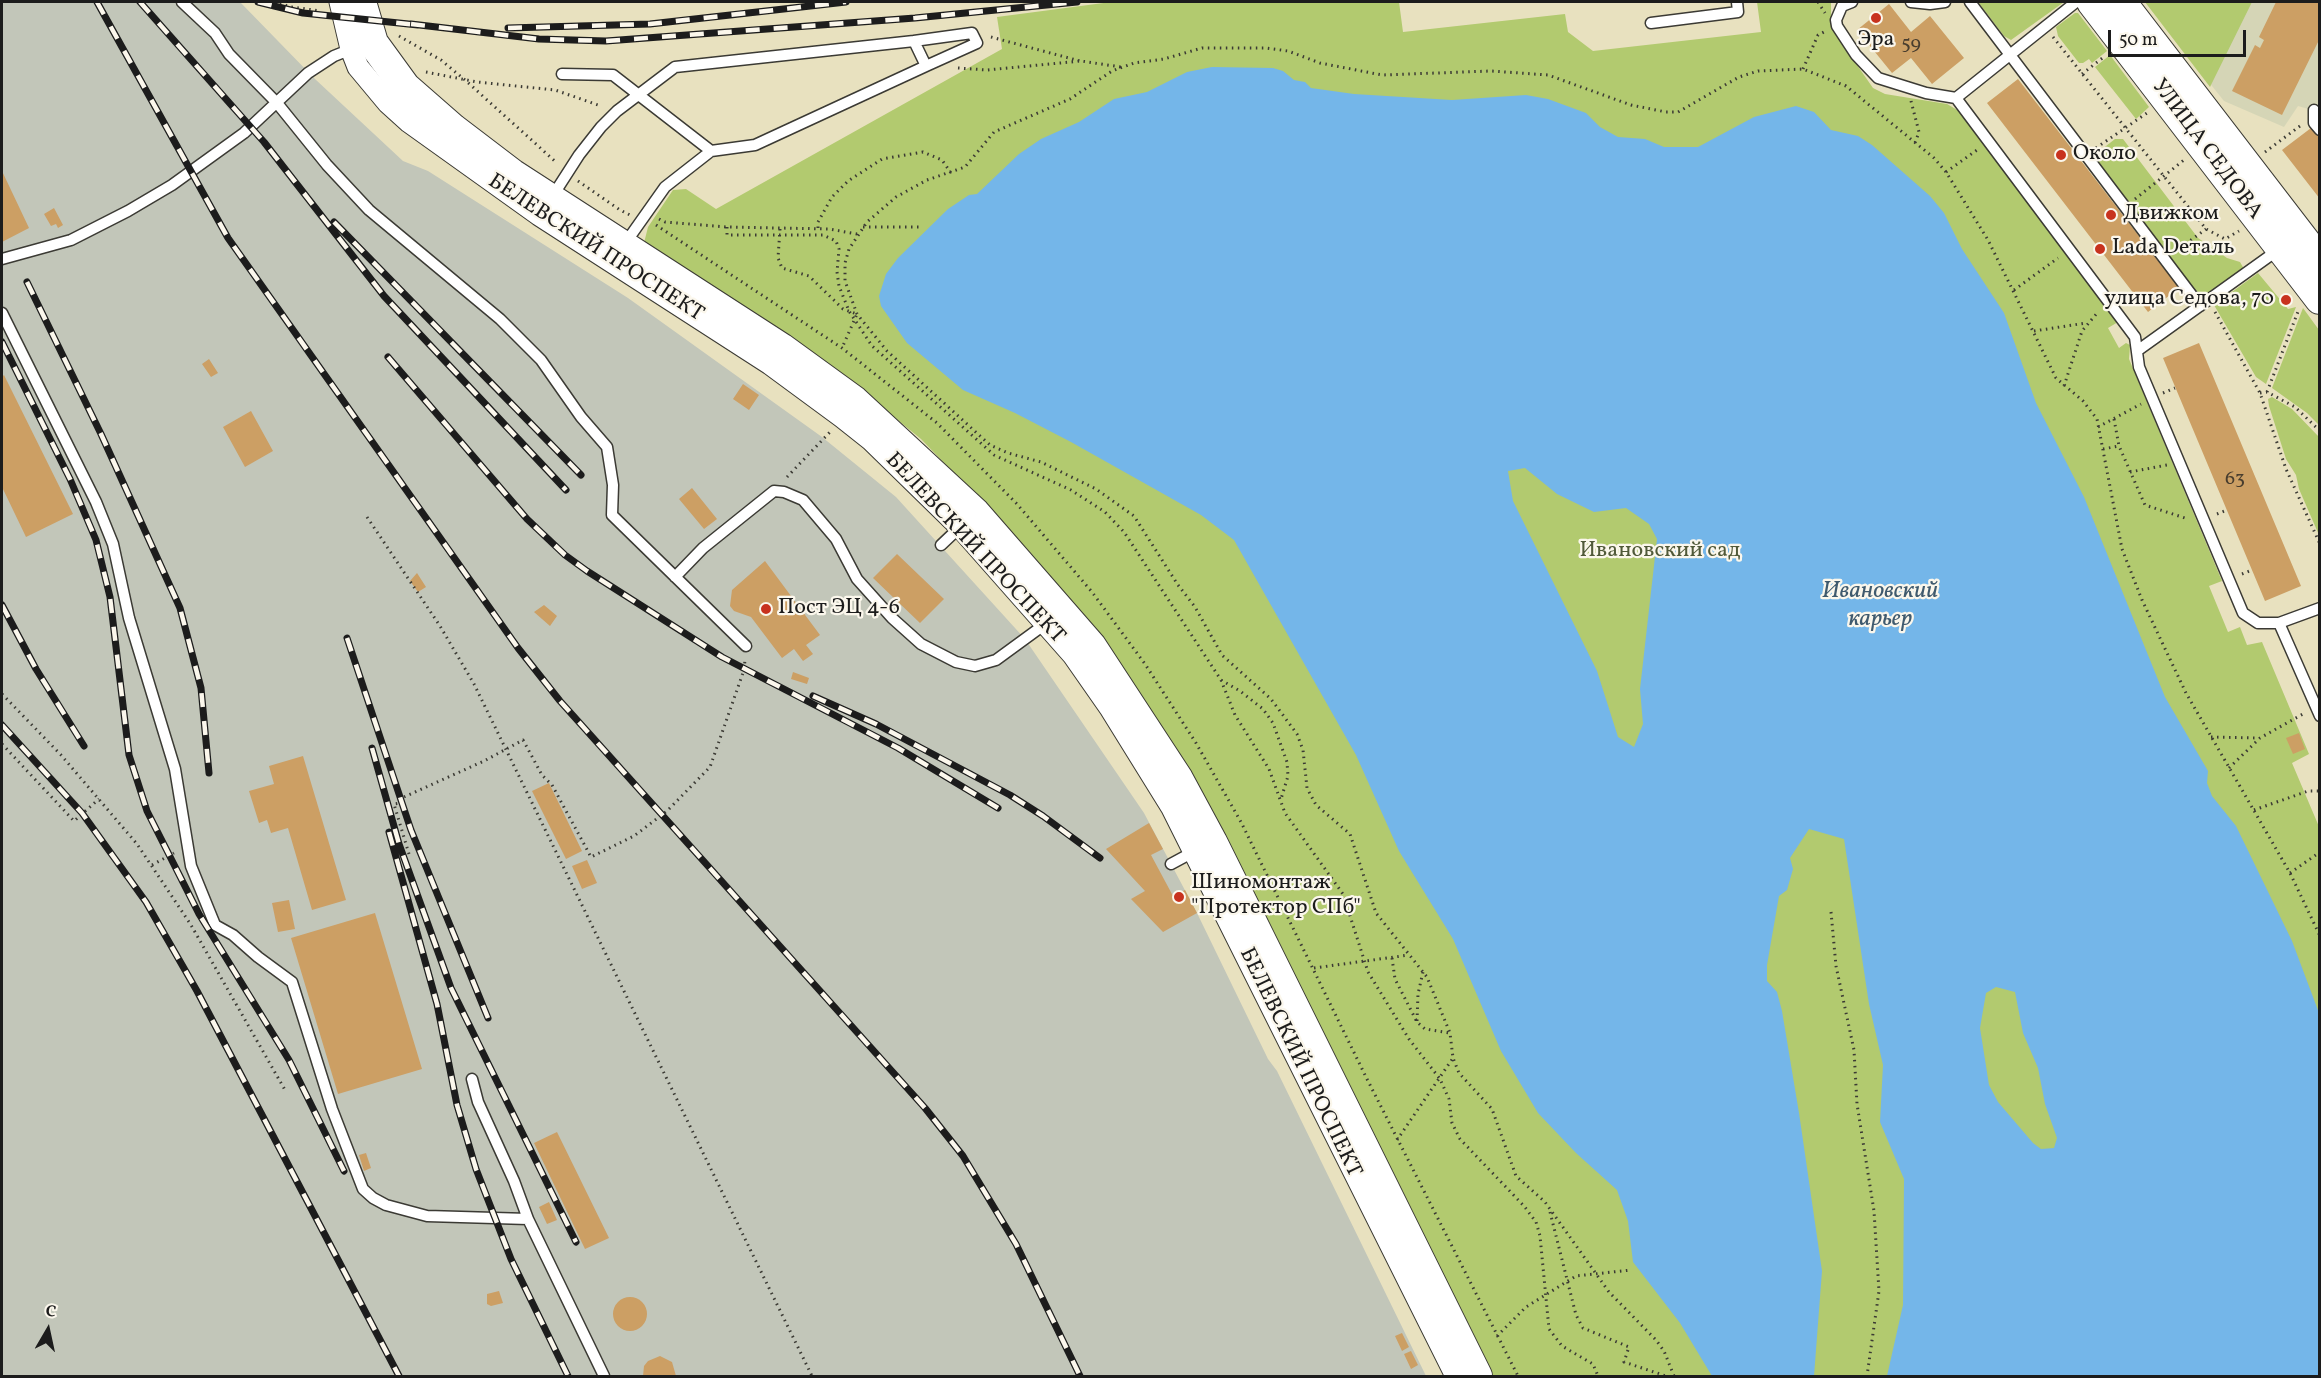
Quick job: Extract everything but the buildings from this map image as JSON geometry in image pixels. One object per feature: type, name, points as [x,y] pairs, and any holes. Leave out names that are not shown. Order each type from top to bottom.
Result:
[{"type":"street","name":"УЛИЦА СЕДОВА","points":[[2092,2],[2281,248],[2311,300]]},
{"type":"street","name":"УЛИЦА СЕДОВА","points":[[2121,2],[2319,261]]},
{"type":"street","name":"БЕЛЕВСКИЙ ПРОСПЕКТ","points":[[347,5],[405,87],[453,129],[512,174],[545,207],[842,417],[967,520]]},
{"type":"street","name":"БЕЛЕВСКИЙ ПРОСПЕКТ","points":[[545,207],[623,246],[781,348],[854,401],[1055,617],[1091,646],[1178,779],[1203,847],[1456,1377]]},
{"type":"street","name":"БЕЛЕВСКИЙ ПРОСПЕКТ","points":[[1203,847],[1478,1377]]},
{"type":"lane","points":[[182,2],[215,33],[229,54],[277,103],[327,165],[369,210],[500,319],[541,360],[581,417],[607,447],[613,485],[612,515],[746,646]]},
{"type":"lane","points":[[1651,23],[1738,12],[1737,2]]},
{"type":"lane","points":[[1852,2],[1842,6],[1838,13],[1837,26],[1856,55],[1878,78],[1956,98],[2135,337],[2139,367],[2243,613],[2258,623],[2279,623],[2319,608]]},
{"type":"lane","points":[[1911,2],[1930,4],[1945,2]]},
{"type":"lane","points":[[1970,2],[2164,259],[2204,303]]},
{"type":"lane","points":[[1956,98],[2076,2]]},
{"type":"lane","points":[[545,207],[579,155],[617,111],[675,67],[972,33],[977,43],[755,145],[711,151],[665,186],[623,246]]},
{"type":"lane","points":[[914,40],[926,66]]},
{"type":"lane","points":[[2,259],[71,240],[128,212],[244,133],[308,73],[334,56],[374,43]]},
{"type":"lane","points":[[562,74],[613,75],[711,151]]},
{"type":"lane","points":[[2313,110],[2317,126]]},
{"type":"lane","points":[[2137,351],[2281,248]]},
{"type":"lane","points":[[2,313],[96,502],[113,544],[129,618],[175,769],[191,866],[215,925],[233,935],[292,982],[332,1109],[363,1189],[386,1205],[427,1216],[528,1219]]},
{"type":"lane","points":[[675,578],[703,548],[774,491],[784,492],[803,500],[837,539],[857,579],[892,618],[921,644],[956,662],[975,666],[996,660],[1055,617]]},
{"type":"lane","points":[[941,545],[967,520]]},
{"type":"lane","points":[[2279,623],[2318,712]]},
{"type":"lane","points":[[1171,864],[1203,847]]},
{"type":"lane","points":[[472,1079],[478,1102],[514,1181],[528,1219],[604,1377]]},
{"type":"path","points":[[274,2],[292,7],[347,5]]},
{"type":"path","points":[[1803,69],[1818,35],[1837,26]]},
{"type":"path","points":[[2044,26],[2206,229],[2225,239],[2246,227]]},
{"type":"path","points":[[972,33],[1082,61],[1122,67]]},
{"type":"path","points":[[374,43],[441,60],[567,173],[620,210],[665,222],[780,229],[818,228],[857,234]]},
{"type":"path","points":[[1674,1377],[1664,1352],[1656,1340],[1625,1311],[1594,1273],[1545,1202],[1516,1176],[1492,1109],[1459,1073],[1453,1058],[1450,1033],[1423,972],[1376,913],[1368,895],[1350,834],[1316,805],[1307,788],[1303,750],[1291,725],[1263,691],[1222,655],[1195,607],[1178,585],[1134,516],[1096,489],[1076,479],[1041,462],[1008,453],[990,445],[887,351],[858,314],[845,281],[844,263],[857,234],[863,227],[881,209],[911,188],[951,173],[971,162],[983,142],[994,132],[1070,99],[1122,67],[1202,48],[1266,48],[1287,51],[1320,63],[1382,75],[1491,71],[1548,75],[1631,105],[1666,112],[1678,112],[1739,77],[1758,71],[1803,69],[1846,86],[1915,142],[1946,172],[2014,290],[2045,359],[2064,386],[2093,412],[2122,549],[2186,693],[2290,873],[2319,936]]},
{"type":"path","points":[[2082,74],[2112,51]]},
{"type":"path","points":[[926,66],[987,70],[1082,61]]},
{"type":"path","points":[[422,71],[465,80],[555,90],[617,111]]},
{"type":"path","points":[[1914,89],[1911,106],[1919,132],[1915,142]]},
{"type":"path","points":[[2085,156],[2155,107]]},
{"type":"path","points":[[2259,157],[2300,126],[2317,126]]},
{"type":"path","points":[[1946,172],[1989,142]]},
{"type":"path","points":[[818,228],[818,222],[832,197],[848,181],[882,159],[923,152],[942,160],[951,173]]},
{"type":"path","points":[[2124,207],[2191,155]]},
{"type":"path","points":[[727,226],[727,235],[823,235],[836,241],[839,249],[837,280],[849,311],[872,346],[994,455],[1071,490],[1090,501],[1116,523],[1177,611],[1203,657],[1221,680],[1235,715],[1269,769],[1285,813],[1343,894],[1363,961],[1409,1039],[1440,1078],[1449,1099],[1452,1123],[1460,1140],[1524,1206],[1536,1222],[1540,1236],[1552,1335],[1562,1346],[1593,1364],[1598,1377]]},
{"type":"path","points":[[863,227],[919,227]]},
{"type":"path","points":[[780,229],[778,258],[782,267],[809,276],[843,309],[858,314]]},
{"type":"path","points":[[2164,259],[2206,229]]},
{"type":"path","points":[[2014,290],[2070,250]]},
{"type":"path","points":[[2267,392],[2311,300]]},
{"type":"path","points":[[2064,386],[2086,323],[2109,303]]},
{"type":"path","points":[[2204,303],[2260,393],[2286,469],[2319,544]]},
{"type":"path","points":[[842,348],[858,314]]},
{"type":"path","points":[[2033,331],[2086,323]]},
{"type":"path","points":[[2098,427],[2175,388]]},
{"type":"path","points":[[2260,393],[2267,392],[2295,407],[2319,431]]},
{"type":"path","points":[[774,491],[824,440],[842,417]]},
{"type":"path","points":[[2114,418],[2119,446],[2145,506],[2174,517],[2204,520]]},
{"type":"path","points":[[2102,449],[2119,446]]},
{"type":"path","points":[[2130,472],[2180,462]]},
{"type":"path","points":[[367,517],[458,654],[812,1377]]},
{"type":"path","points":[[409,854],[394,804],[401,803],[404,797],[524,740],[542,775],[552,785],[591,856],[651,824],[710,766],[744,670],[746,646]]},
{"type":"path","points":[[1221,680],[1255,703],[1273,723],[1287,762],[1288,776],[1281,800]]},
{"type":"path","points":[[2,694],[99,799],[152,865],[212,959],[285,1090]]},
{"type":"path","points":[[2229,768],[2260,738],[2284,723],[2318,712]]},
{"type":"path","points":[[2211,736],[2260,738]]},
{"type":"path","points":[[2,744],[74,820],[99,799]]},
{"type":"path","points":[[2254,810],[2308,791],[2319,791]]},
{"type":"path","points":[[152,865],[167,855],[188,848]]},
{"type":"path","points":[[2290,873],[2319,852]]},
{"type":"path","points":[[1831,912],[1836,966],[1854,1050],[1857,1104],[1874,1211],[1879,1291],[1867,1377]]},
{"type":"path","points":[[1314,968],[1409,955]]},
{"type":"path","points":[[1392,957],[1395,980],[1418,1022],[1425,1029],[1450,1033]]},
{"type":"path","points":[[1418,1022],[1418,994],[1423,972]]},
{"type":"path","points":[[1397,1140],[1453,1058]]},
{"type":"path","points":[[1545,1202],[1550,1212],[1567,1280],[1583,1328],[1629,1347],[1623,1362],[1666,1377]]},
{"type":"path","points":[[1497,1336],[1521,1311],[1567,1280],[1594,1273],[1631,1270]]},
{"type":"shaded area","points":[[2,2],[240,2],[315,79],[403,161],[428,171],[628,298],[822,437],[896,497],[1025,639],[1144,813],[1197,913],[1268,1059],[1277,1071],[1426,1376],[2,1376]]},
{"type":"shaded area","points":[[2145,2],[2319,2],[2319,112],[2298,106],[2284,127],[2224,101]]},
{"type":"green space","name":"Ивановский карьер","points":[[1111,2],[1399,2],[1403,32],[1565,14],[1568,32],[1593,51],[1761,32],[1757,2],[1831,2],[1831,21],[1834,32],[1873,88],[1885,94],[1947,104],[1959,111],[2118,322],[2108,328],[2119,348],[2126,343],[2130,345],[2129,359],[2222,581],[2209,586],[2228,632],[2240,627],[2247,645],[2262,642],[2309,754],[2292,763],[2320,829],[2319,1376],[1493,1376],[1197,785],[1108,644],[1029,551],[921,439],[820,357],[644,243],[648,227],[673,190],[686,189],[716,209],[1002,49],[997,17]]},
{"type":"green space","points":[[1978,2],[2064,2],[2011,40],[2004,36]]},
{"type":"green space","points":[[2145,2],[2252,2],[2210,87]]},
{"type":"green space","points":[[2078,13],[2107,51],[2092,63],[2089,59],[2079,63],[2058,36],[2056,27]]},
{"type":"green space","points":[[2110,55],[2149,107],[2136,119],[2095,67]]},
{"type":"green space","points":[[2115,139],[2123,139],[2198,238],[2227,258],[2240,262],[2244,269],[2201,300],[2092,157]]},
{"type":"green space","points":[[2258,273],[2288,309],[2296,307],[2266,384],[2256,377],[2214,305]]},
{"type":"green space","points":[[2303,308],[2319,330],[2319,425],[2307,413],[2272,388]]},
{"type":"green space","points":[[2272,397],[2292,409],[2319,437],[2319,535],[2299,489],[2296,475],[2286,459],[2269,406],[2268,399]]},
{"type":"water","name":"Ивановский карьер","points":[[1212,67],[1273,68],[1283,71],[1294,80],[1305,82],[1311,88],[1354,94],[1452,100],[1526,95],[1548,99],[1586,113],[1600,127],[1618,137],[1645,139],[1664,147],[1698,147],[1754,117],[1796,106],[1814,112],[1831,130],[1858,136],[1872,145],[1930,196],[1944,213],[1962,249],[2004,313],[2036,403],[2084,497],[2165,697],[2208,771],[2207,783],[2212,796],[2236,826],[2292,941],[2319,1013],[2319,1376],[1887,1376],[1903,1305],[1904,1179],[1880,1122],[1883,1065],[1869,1004],[1844,839],[1809,829],[1790,858],[1793,869],[1787,890],[1779,896],[1767,965],[1767,981],[1777,992],[1782,1011],[1822,1271],[1814,1376],[1712,1376],[1680,1323],[1633,1262],[1628,1221],[1617,1190],[1576,1153],[1538,1113],[1501,1051],[1453,939],[1399,851],[1356,755],[1234,540],[1201,515],[1071,442],[1015,413],[963,390],[907,343],[881,306],[879,296],[886,274],[898,258],[948,209],[969,195],[977,194],[1019,154],[1041,139],[1079,122],[1114,99],[1147,92],[1187,72]],"holes":[[[1525,468],[1557,494],[1594,512],[1626,508],[1649,524],[1657,539],[1640,689],[1643,724],[1634,747],[1618,737],[1597,671],[1513,501],[1508,471]],[[1996,987],[2015,992],[2023,1033],[2038,1068],[2045,1104],[2057,1138],[2054,1148],[2041,1149],[2033,1143],[1998,1102],[1989,1085],[1980,1028],[1986,993]]]},
{"type":"railway","points":[[97,2],[228,238],[518,648],[560,701],[925,1108],[963,1156],[1016,1244],[1080,1376]]},
{"type":"railway","points":[[140,2],[264,142],[384,296],[566,490]]},
{"type":"railway","points":[[258,2],[303,13],[418,25]]},
{"type":"railway","points":[[508,28],[650,24],[846,2]]},
{"type":"railway","points":[[411,24],[539,39],[606,41],[915,18],[1077,2]]},
{"type":"railway","points":[[334,222],[581,475]]},
{"type":"railway","points":[[27,282],[101,434],[180,608],[201,688],[209,773]]},
{"type":"railway","points":[[2,342],[70,479],[96,540],[110,597],[129,755],[147,811],[199,914],[289,1060],[344,1171]]},
{"type":"railway","points":[[388,357],[527,519],[565,555],[722,657],[898,748],[998,808]]},
{"type":"railway","points":[[2,605],[36,669],[84,746]]},
{"type":"railway","points":[[347,638],[411,830],[488,1018]]},
{"type":"railway","points":[[813,696],[876,724],[1010,795],[1100,858]]},
{"type":"railway","points":[[2,725],[82,813],[146,902],[197,991],[399,1376]]},
{"type":"railway","points":[[372,748],[399,844],[451,988],[576,1242]]},
{"type":"railway","points":[[389,832],[437,1004],[457,1105],[476,1169],[511,1259],[568,1376]]},
{"type":"place","name":"Эра","points":[[1876,18]]},
{"type":"place","name":"Около","points":[[2061,155]]},
{"type":"place","name":"Движком","points":[[2111,215]]},
{"type":"place","name":"Lada Dеталь","points":[[2100,249]]},
{"type":"place","name":"улица Седова, 70","points":[[2286,300]]},
{"type":"place","name":"Пост ЭЦ 4-6","points":[[766,609]]},
{"type":"place","name":"Шиномонтаж \"Протектор СПб\"","points":[[1179,897]]},
{"type":"park label","name":"Ивановский сад","points":[[1660,552]]}]
